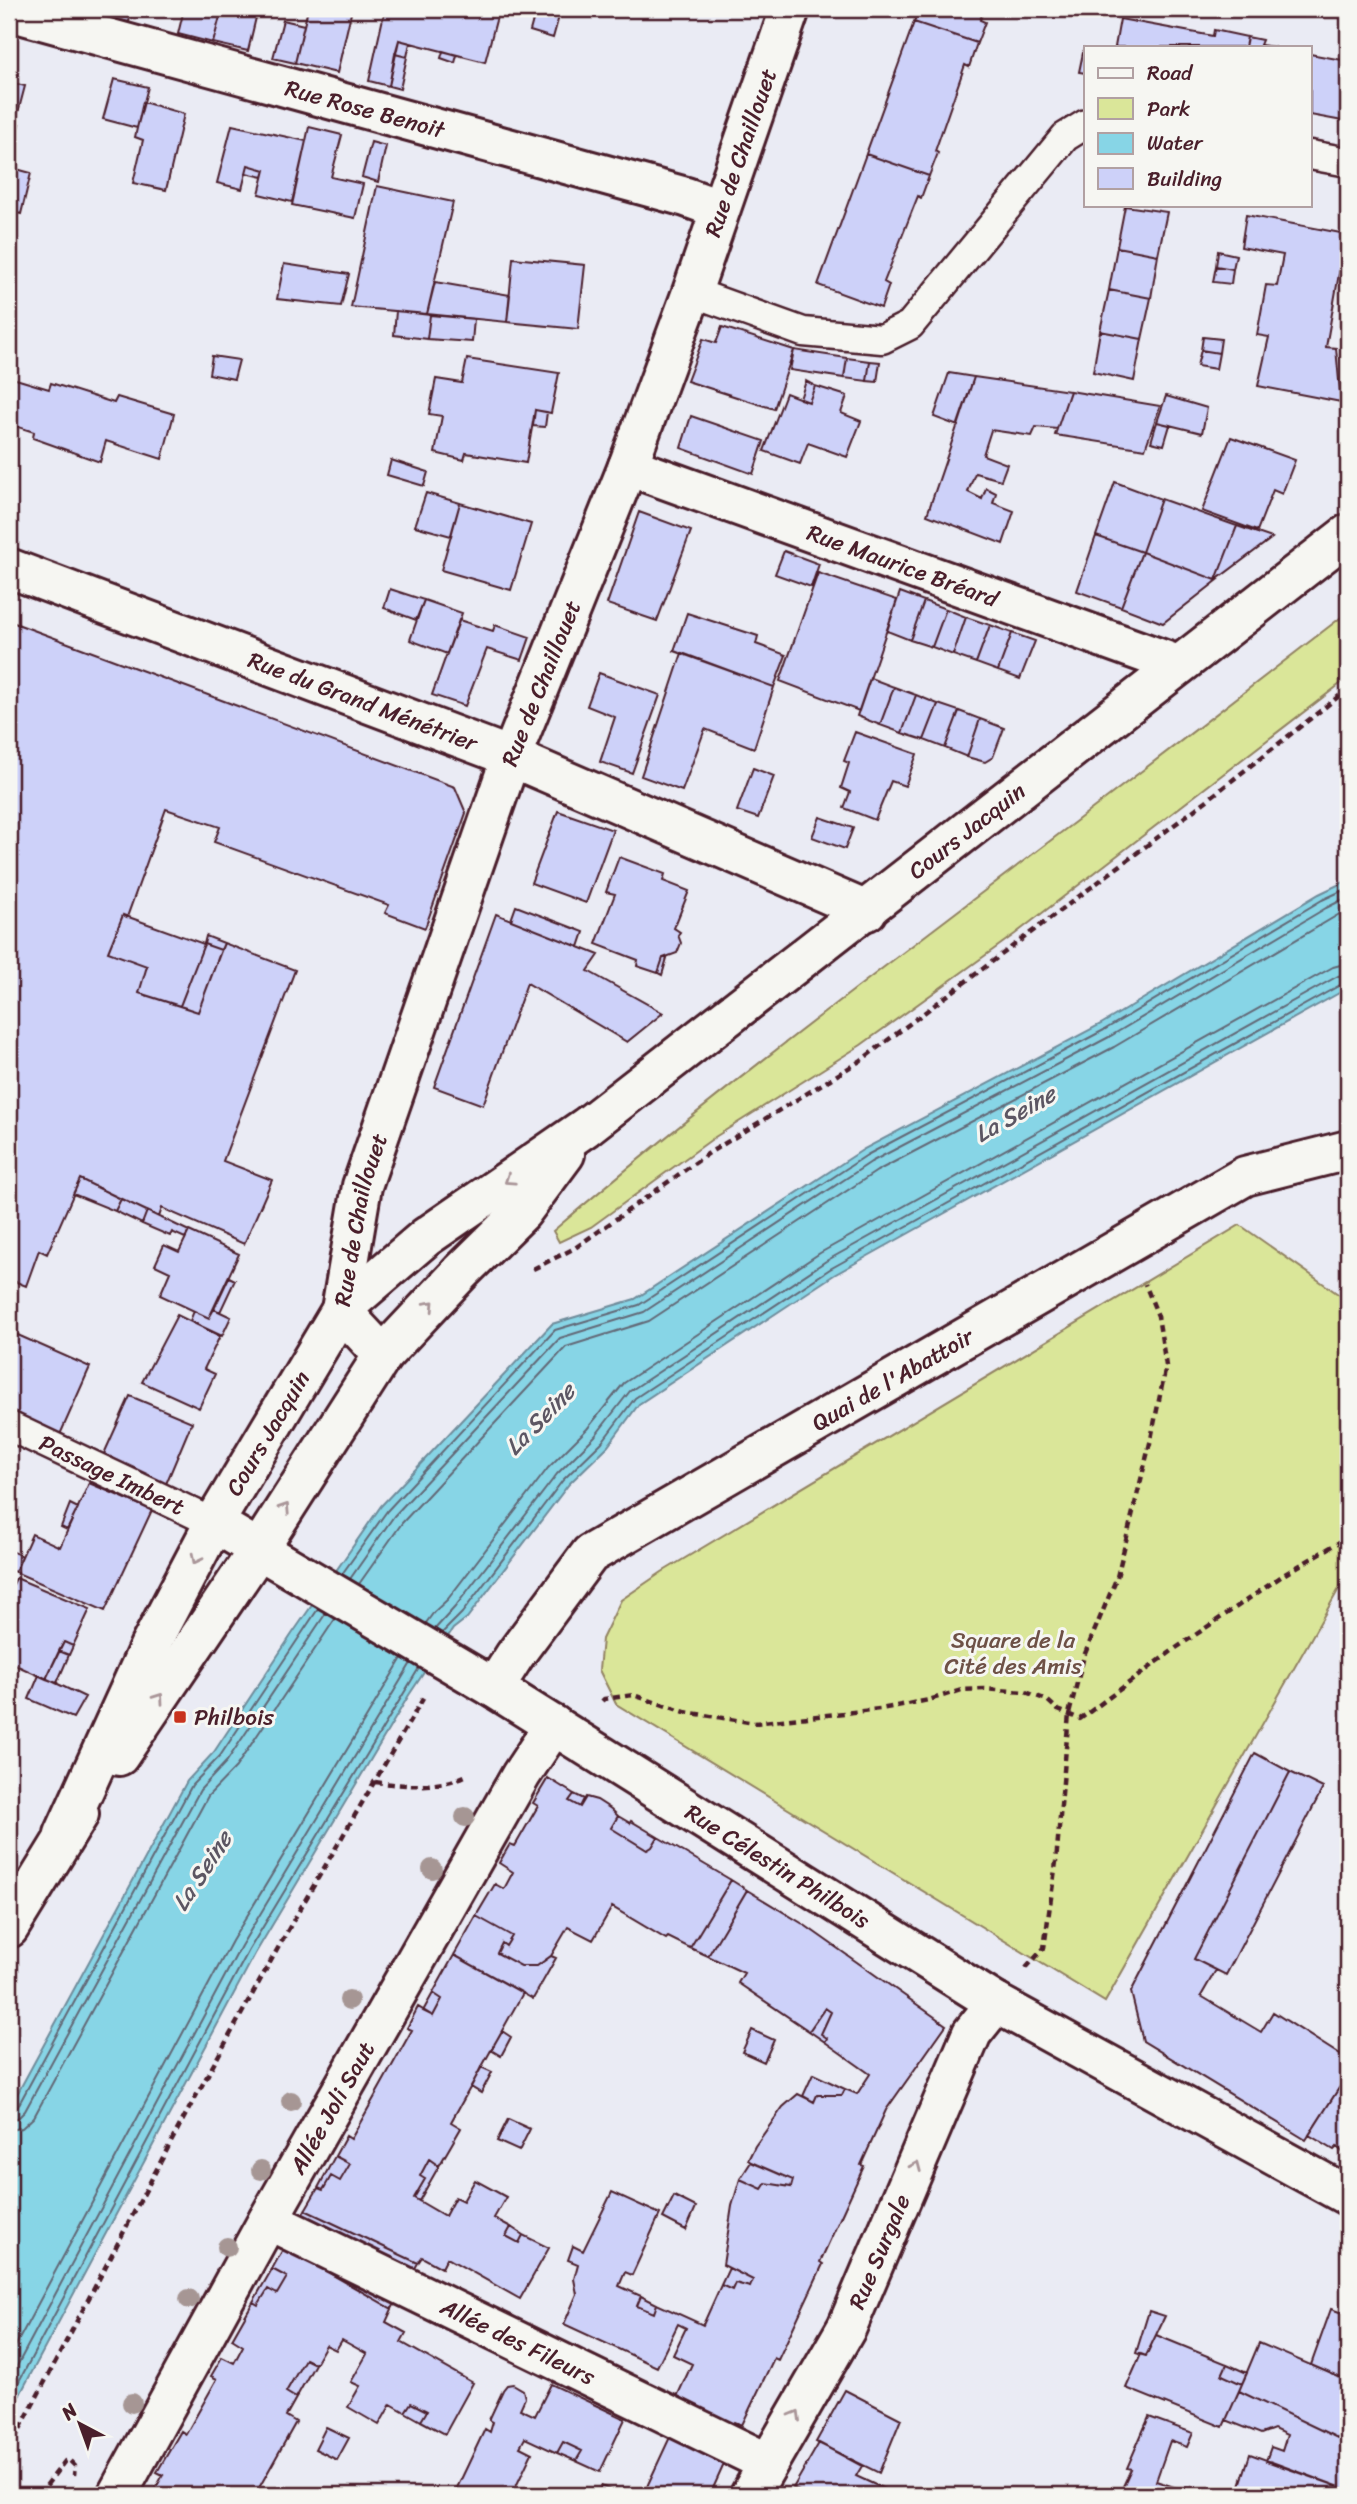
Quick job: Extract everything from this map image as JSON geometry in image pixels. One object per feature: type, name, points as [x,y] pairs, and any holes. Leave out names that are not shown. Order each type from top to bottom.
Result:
[{"type":"street","name":"Rue de Chaillouet","points":[[383,1355],[341,1310],[362,1186],[511,757],[628,466],[692,292],[790,9]]},
{"type":"street","name":"Rue Rose Benoit","points":[[9,12],[686,197],[719,209]]},
{"type":"street","name":"Rue Maurice Bréard","points":[[628,466],[1178,665]]},
{"type":"street","name":"Cours Jacquin","points":[[9,1927],[64,1834],[149,1647],[214,1523],[341,1310],[426,1237],[586,1128],[1348,534]]},
{"type":"street","name":"Rue du Grand Ménétrier","points":[[9,568],[511,757],[867,911]]},
{"type":"street","name":"Cours Jacquin","points":[[64,1834],[273,1557],[383,1355],[522,1212],[586,1128]]},
{"type":"street","name":"Quai de l'Abattoir","points":[[481,1680],[515,1655],[590,1554],[1245,1176],[1348,1150]]},
{"type":"street","name":"Rue Célestin Philbois","points":[[214,1523],[481,1680],[996,2003],[1348,2196]]},
{"type":"street","name":"Allée Joli Saut","points":[[117,2495],[268,2220],[521,1775],[565,1732]]},
{"type":"street","name":"Rue Surgale","points":[[759,2479],[847,2327],[972,2033],[996,2003]]},
{"type":"street","name":"Allée des Fileurs","points":[[268,2220],[759,2479]]},
{"type":"lane","points":[[692,292],[803,332],[882,339],[910,325],[1065,137],[1084,125]]},
{"type":"lane","points":[[1312,155],[1348,162]]},
{"type":"lane","name":"Passage Imbert","points":[[9,1426],[214,1523]]},
{"type":"path","points":[[524,1262],[533,1269],[575,1248],[709,1153],[860,1061],[1206,801],[1348,689]]},
{"type":"path","points":[[996,2003],[1044,1948],[1056,1862],[1069,1714],[1084,1656],[1117,1577],[1166,1366],[1158,1316],[1128,1244]]},
{"type":"path","points":[[565,1732],[604,1699],[633,1695],[685,1712],[755,1723],[880,1709],[929,1700],[962,1690],[985,1689],[1026,1692],[1047,1700],[1058,1710],[1080,1719],[1285,1574],[1348,1536]]},
{"type":"path","points":[[9,2450],[180,2125],[293,1921],[428,1691]]},
{"type":"path","points":[[375,1782],[404,1786],[432,1785],[464,1777],[473,1771]]},
{"type":"path","points":[[39,2495],[65,2461],[70,2461],[75,2466],[70,2485]]},
{"type":"green space","points":[[1348,612],[1348,678],[1015,934],[861,1045],[715,1137],[591,1227],[559,1242],[553,1231],[689,1119]]},
{"type":"green space","name":"Square de la Cité des Amis","points":[[1240,1225],[1348,1301],[1348,1573],[1105,2002],[616,1704],[599,1670],[602,1639],[621,1600],[662,1572]]},
{"type":"water","name":"La Seine","points":[[1348,880],[1348,988],[834,1275],[639,1404],[608,1446],[569,1484],[467,1618],[453,1629],[409,1695],[255,1954],[9,2415],[9,2109],[187,1781],[214,1752],[381,1506],[552,1324],[635,1299],[864,1149],[1101,1024],[1319,894]]},
{"type":"building","points":[[96,9],[132,9],[129,22],[95,14]]},
{"type":"building","points":[[184,9],[222,9],[213,43],[178,34]]},
{"type":"building","points":[[222,9],[258,9],[248,51],[213,43]]},
{"type":"building","points":[[308,9],[352,9],[337,73],[295,63]]},
{"type":"building","points":[[385,9],[403,9],[418,13],[419,9],[499,9],[485,62],[399,40],[389,86],[369,81]]},
{"type":"building","points":[[536,9],[561,9],[553,38],[530,31]]},
{"type":"building","points":[[919,9],[984,9],[980,20],[985,22],[977,43],[914,22]]},
{"type":"building","points":[[1120,19],[1213,36],[1214,30],[1247,37],[1245,46],[1115,46]]},
{"type":"building","points":[[283,20],[304,25],[295,63],[273,58]]},
{"type":"building","points":[[914,22],[977,43],[969,67],[965,65],[929,176],[866,154]]},
{"type":"building","points":[[1247,37],[1262,40],[1260,45],[1268,46],[1245,46]]},
{"type":"building","points":[[399,40],[410,43],[407,57],[395,54]]},
{"type":"building","points":[[1084,48],[1084,73],[1079,72]]},
{"type":"building","points":[[443,51],[457,55],[455,63],[441,58]]},
{"type":"building","points":[[395,54],[407,57],[400,89],[389,86]]},
{"type":"building","points":[[1312,54],[1348,61],[1348,122],[1312,115]]},
{"type":"building","points":[[114,79],[148,87],[137,128],[103,119]]},
{"type":"building","points":[[9,82],[25,86],[15,124],[19,124],[9,166]]},
{"type":"building","points":[[143,102],[184,114],[166,190],[133,183],[143,140],[135,137]]},
{"type":"building","points":[[232,125],[306,141],[292,202],[259,194],[265,170],[248,165],[242,189],[217,183]]},
{"type":"building","points":[[309,127],[342,135],[331,177],[363,184],[355,218],[292,205]]},
{"type":"building","points":[[371,142],[386,146],[378,182],[362,177]]},
{"type":"building","points":[[866,154],[929,176],[921,198],[918,196],[884,282],[889,285],[881,308],[818,285]]},
{"type":"building","points":[[248,165],[265,170],[263,177],[246,173]]},
{"type":"building","points":[[9,167],[31,173],[21,214],[9,211]]},
{"type":"building","points":[[377,186],[453,202],[427,314],[351,307]]},
{"type":"building","points":[[1125,206],[1167,212],[1158,255],[1117,247]]},
{"type":"building","points":[[1246,215],[1346,234],[1326,347],[1336,348],[1341,402],[1258,386],[1269,337],[1257,335],[1266,285],[1277,286],[1283,255],[1241,247]]},
{"type":"building","points":[[1117,247],[1158,255],[1151,298],[1109,290]]},
{"type":"building","points":[[1218,251],[1236,255],[1233,269],[1216,266]]},
{"type":"building","points":[[513,258],[585,265],[578,329],[507,322]]},
{"type":"building","points":[[284,264],[349,274],[341,306],[277,299]]},
{"type":"building","points":[[1216,266],[1233,269],[1231,284],[1213,282]]},
{"type":"building","points":[[435,282],[510,295],[507,322],[427,314]]},
{"type":"building","points":[[1109,290],[1151,298],[1142,339],[1100,331]]},
{"type":"building","points":[[396,311],[430,315],[427,339],[394,335]]},
{"type":"building","points":[[430,315],[474,319],[472,342],[427,339]]},
{"type":"building","points":[[722,327],[794,350],[774,409],[687,381],[703,339],[716,343]]},
{"type":"building","points":[[1100,331],[1142,339],[1134,381],[1093,372]]},
{"type":"building","points":[[1203,337],[1221,339],[1219,353],[1201,350]]},
{"type":"building","points":[[794,350],[847,358],[844,378],[790,370]]},
{"type":"building","points":[[1201,350],[1219,353],[1216,369],[1197,366]]},
{"type":"building","points":[[212,356],[239,360],[234,379],[209,374]]},
{"type":"building","points":[[847,358],[870,361],[867,381],[844,378]]},
{"type":"building","points":[[467,359],[559,373],[551,413],[535,410],[526,463],[466,453],[464,460],[435,453],[442,416],[429,414],[436,379],[462,383]]},
{"type":"building","points":[[870,361],[880,362],[877,382],[867,381]]},
{"type":"building","points":[[949,373],[974,377],[958,426],[934,417]]},
{"type":"building","points":[[9,377],[49,389],[51,383],[114,403],[117,397],[174,414],[162,459],[106,441],[100,462],[33,438],[34,432],[9,424]]},
{"type":"building","points":[[974,377],[1070,391],[1057,429],[1036,427],[1032,436],[991,430],[983,455],[1007,464],[1001,480],[975,473],[968,492],[982,499],[986,488],[996,493],[993,503],[1014,511],[1003,544],[927,515]]},
{"type":"building","points":[[806,381],[815,386],[809,402],[800,399]]},
{"type":"building","points":[[815,386],[847,396],[841,413],[861,421],[847,457],[808,443],[800,464],[764,451],[786,393],[809,402]]},
{"type":"building","points":[[1070,391],[1160,406],[1145,449],[1055,435]]},
{"type":"building","points":[[1166,396],[1207,408],[1202,433],[1157,422]]},
{"type":"building","points":[[535,410],[547,412],[545,427],[533,426]]},
{"type":"building","points":[[691,416],[764,441],[753,474],[681,448]]},
{"type":"building","points":[[1157,422],[1170,425],[1164,445],[1151,442]]},
{"type":"building","points":[[1231,437],[1295,460],[1282,494],[1273,490],[1257,531],[1202,511]]},
{"type":"building","points":[[391,460],[428,472],[424,486],[387,475]]},
{"type":"building","points":[[1115,482],[1161,499],[1142,552],[1096,536]]},
{"type":"building","points":[[426,493],[460,503],[451,536],[415,526]]},
{"type":"building","points":[[1161,499],[1237,526],[1216,580],[1142,552]]},
{"type":"building","points":[[460,503],[531,524],[511,590],[441,570]]},
{"type":"building","points":[[639,512],[691,531],[657,621],[607,604]]},
{"type":"building","points":[[1237,526],[1272,538],[1216,580]]},
{"type":"building","points":[[1096,536],[1142,552],[1121,607],[1077,591]]},
{"type":"building","points":[[784,551],[819,564],[811,587],[775,574]]},
{"type":"building","points":[[1142,552],[1218,580],[1163,623],[1121,607]]},
{"type":"building","points":[[818,573],[897,600],[859,711],[780,681]]},
{"type":"building","points":[[390,589],[424,600],[416,620],[384,608]]},
{"type":"building","points":[[900,592],[924,601],[910,640],[887,631]]},
{"type":"building","points":[[424,600],[462,613],[447,654],[410,640]]},
{"type":"building","points":[[924,601],[946,609],[932,647],[910,640]]},
{"type":"building","points":[[946,609],[966,617],[953,655],[932,647]]},
{"type":"building","points":[[687,613],[758,636],[756,644],[786,655],[774,687],[674,651]]},
{"type":"building","points":[[966,617],[990,625],[976,663],[953,655]]},
{"type":"building","points":[[459,620],[493,631],[495,625],[530,637],[522,660],[487,649],[465,706],[432,695]]},
{"type":"building","points":[[9,621],[455,787],[466,813],[425,928],[385,913],[389,905],[214,842],[220,827],[166,809],[127,917],[123,915],[108,952],[147,966],[139,993],[198,1012],[224,943],[295,970],[223,1161],[272,1180],[244,1244],[162,1208],[159,1217],[80,1179],[47,1254],[39,1250],[26,1286],[9,1279]]},
{"type":"building","points":[[990,625],[1012,633],[998,671],[976,663]]},
{"type":"building","points":[[1012,633],[1035,641],[1020,679],[998,671]]},
{"type":"building","points":[[682,653],[774,687],[754,748],[705,729],[682,791],[641,776]]},
{"type":"building","points":[[599,673],[660,695],[632,773],[600,762],[615,717],[587,706]]},
{"type":"building","points":[[870,678],[894,687],[880,725],[857,716]]},
{"type":"building","points":[[894,687],[916,695],[902,733],[880,725]]},
{"type":"building","points":[[916,695],[938,704],[924,740],[902,733]]},
{"type":"building","points":[[938,704],[959,711],[945,748],[924,740]]},
{"type":"building","points":[[959,711],[980,719],[967,757],[945,748]]},
{"type":"building","points":[[980,719],[1004,728],[993,757],[985,762],[967,757]]},
{"type":"building","points":[[855,732],[917,754],[905,786],[891,781],[875,820],[844,808],[850,792],[841,788],[849,763],[844,761]]},
{"type":"building","points":[[753,768],[774,776],[758,818],[737,811]]},
{"type":"building","points":[[558,811],[613,830],[586,903],[531,883]]},
{"type":"building","points":[[820,817],[853,828],[845,849],[812,837]]},
{"type":"building","points":[[619,857],[665,874],[663,881],[689,891],[674,928],[680,932],[678,935],[681,943],[677,953],[663,958],[658,973],[637,966],[638,960],[596,944],[615,894],[606,892]]},
{"type":"building","points":[[516,906],[584,932],[579,947],[511,920]]},
{"type":"building","points":[[496,914],[599,955],[588,971],[663,1013],[627,1042],[527,983],[483,1105],[434,1087]]},
{"type":"building","points":[[123,915],[204,944],[180,1006],[139,993],[147,966],[108,952]]},
{"type":"building","points":[[206,936],[224,943],[221,950],[204,944]]},
{"type":"building","points":[[204,944],[221,950],[198,1012],[180,1006]]},
{"type":"building","points":[[663,958],[667,958],[662,975],[658,973]]},
{"type":"building","points":[[80,1179],[121,1199],[115,1211],[73,1194]]},
{"type":"building","points":[[121,1199],[147,1211],[142,1224],[115,1211]]},
{"type":"building","points":[[147,1211],[189,1231],[185,1238],[172,1232],[170,1236],[142,1224]]},
{"type":"building","points":[[189,1231],[239,1254],[209,1318],[160,1295],[170,1272],[155,1265],[164,1245],[179,1252]]},
{"type":"building","points":[[229,1277],[235,1280],[220,1312],[214,1309]]},
{"type":"building","points":[[214,1309],[231,1317],[222,1336],[190,1321],[194,1311],[209,1318]]},
{"type":"building","points":[[177,1315],[220,1336],[204,1369],[215,1374],[199,1408],[142,1382]]},
{"type":"building","points":[[11,1332],[90,1367],[59,1437],[9,1415]]},
{"type":"building","points":[[130,1396],[192,1422],[166,1484],[103,1456]]},
{"type":"building","points":[[89,1483],[152,1510],[105,1611],[15,1572],[32,1534],[60,1547]]},
{"type":"building","points":[[70,1504],[78,1508],[67,1530],[61,1527]]},
{"type":"building","points":[[9,1550],[22,1556],[15,1572],[9,1570]]},
{"type":"building","points":[[16,1578],[90,1609],[73,1646],[64,1642],[46,1679],[9,1662],[9,1593]]},
{"type":"building","points":[[64,1642],[73,1646],[69,1655],[59,1651]]},
{"type":"building","points":[[59,1651],[69,1655],[57,1683],[46,1679]]},
{"type":"building","points":[[39,1675],[85,1697],[73,1718],[29,1699]]},
{"type":"building","points":[[1255,1753],[1290,1772],[1194,1959],[1216,1970],[1201,1996],[1261,2032],[1273,2012],[1348,2060],[1348,2074],[1306,2140],[1143,2041],[1131,1992]]},
{"type":"building","points":[[1290,1772],[1323,1788],[1226,1975],[1194,1959]]},
{"type":"building","points":[[548,1778],[574,1794],[569,1801],[580,1807],[586,1797],[611,1809],[618,1816],[611,1828],[647,1850],[658,1837],[731,1880],[690,1948],[668,1937],[666,1939],[612,1907],[593,1940],[568,1927],[551,1956],[537,1966],[521,1966],[497,1953],[502,1943],[506,1946],[512,1936],[476,1916],[495,1884],[504,1889],[513,1872],[499,1863],[510,1844],[515,1846],[538,1806],[533,1803]]},
{"type":"building","points":[[574,1794],[584,1799],[580,1807],[569,1801]]},
{"type":"building","points":[[618,1816],[658,1837],[652,1847],[647,1850],[611,1828]]},
{"type":"building","points":[[731,1880],[747,1890],[708,1956],[690,1948]]},
{"type":"building","points":[[747,1890],[803,1924],[946,2025],[886,2110],[861,2165],[864,2166],[820,2262],[823,2264],[778,2360],[774,2358],[742,2425],[735,2422],[731,2429],[674,2403],[692,2364],[673,2355],[686,2328],[678,2324],[657,2367],[564,2324],[577,2294],[574,2279],[578,2264],[568,2260],[573,2246],[583,2251],[612,2192],[660,2214],[632,2275],[625,2272],[619,2286],[641,2296],[637,2306],[654,2313],[657,2304],[703,2325],[721,2285],[732,2290],[735,2283],[750,2287],[753,2280],[723,2265],[732,2206],[740,2179],[762,2189],[766,2183],[791,2187],[793,2180],[748,2160],[755,2146],[783,2107],[798,2094],[814,2102],[817,2095],[842,2095],[845,2089],[857,2094],[870,2074],[825,2042],[827,2038],[821,2034],[831,2012],[825,2008],[809,2031],[738,1983],[744,1973],[708,1956]]},
{"type":"building","points":[[476,1916],[512,1936],[506,1946],[502,1943],[497,1953],[521,1966],[537,1966],[551,1956],[556,1958],[533,1999],[454,1955]]},
{"type":"building","points":[[454,1955],[523,1993],[451,2122],[461,2128],[439,2166],[429,2159],[420,2176],[425,2179],[414,2198],[445,2216],[455,2197],[463,2201],[475,2180],[506,2197],[494,2218],[511,2227],[506,2236],[519,2243],[523,2235],[549,2248],[520,2299],[447,2258],[442,2268],[422,2257],[418,2263],[305,2210],[318,2188],[323,2190],[331,2176],[340,2181],[350,2164],[335,2156],[346,2136],[351,2139],[412,2030],[407,2028],[418,2007],[433,2016],[442,1999],[433,1993]]},
{"type":"building","points":[[433,1993],[442,1999],[433,2016],[423,2011]]},
{"type":"building","points":[[825,2008],[831,2012],[821,2034],[827,2038],[825,2042],[809,2031]]},
{"type":"building","points":[[752,2030],[774,2040],[764,2062],[742,2052]]},
{"type":"building","points":[[502,2031],[511,2037],[501,2056],[491,2050]]},
{"type":"building","points":[[481,2067],[492,2072],[481,2093],[471,2087]]},
{"type":"building","points":[[813,2074],[845,2089],[842,2095],[817,2095],[814,2102],[803,2096]]},
{"type":"building","points":[[1348,2074],[1348,2157],[1337,2147],[1334,2150],[1309,2135]]},
{"type":"building","points":[[508,2119],[530,2129],[519,2151],[497,2141]]},
{"type":"building","points":[[335,2156],[350,2164],[340,2181],[331,2176],[323,2190],[318,2188]]},
{"type":"building","points":[[429,2159],[439,2166],[419,2201],[414,2198],[425,2179],[420,2176]]},
{"type":"building","points":[[751,2162],[793,2180],[791,2187],[766,2183],[762,2189],[740,2179]]},
{"type":"building","points":[[674,2196],[696,2207],[686,2230],[663,2218]]},
{"type":"building","points":[[305,2210],[418,2263],[392,2309],[283,2249]]},
{"type":"building","points":[[511,2227],[523,2235],[519,2243],[506,2236]]},
{"type":"building","points":[[283,2249],[392,2309],[386,2322],[406,2333],[401,2342],[473,2383],[445,2434],[421,2421],[427,2411],[411,2403],[405,2412],[391,2404],[379,2425],[348,2407],[360,2386],[351,2382],[367,2354],[342,2340],[336,2350],[326,2345],[315,2364],[305,2359],[286,2392],[296,2398],[286,2416],[296,2422],[255,2495],[152,2495],[163,2475],[157,2472],[181,2431],[186,2434],[217,2379],[211,2376],[222,2357],[234,2363],[243,2346],[232,2339],[253,2302],[258,2305],[268,2289],[277,2294],[287,2277],[272,2269]]},
{"type":"building","points":[[729,2268],[753,2280],[750,2287],[735,2283],[732,2290],[721,2285]]},
{"type":"building","points":[[272,2269],[287,2277],[277,2294],[268,2289],[258,2305],[253,2302]]},
{"type":"building","points":[[641,2296],[657,2304],[654,2313],[637,2306]]},
{"type":"building","points":[[1331,2309],[1348,2315],[1348,2381],[1311,2365]]},
{"type":"building","points":[[1149,2311],[1165,2316],[1146,2356],[1136,2353]]},
{"type":"building","points":[[1156,2335],[1227,2364],[1222,2375],[1242,2384],[1223,2427],[1126,2388],[1141,2354],[1146,2356]]},
{"type":"building","points":[[1259,2343],[1348,2381],[1348,2443],[1239,2391]]},
{"type":"building","points":[[305,2359],[315,2364],[296,2398],[286,2392]]},
{"type":"building","points":[[1227,2364],[1247,2373],[1242,2384],[1222,2375]]},
{"type":"building","points":[[513,2384],[523,2390],[525,2398],[520,2409],[535,2416],[551,2384],[625,2419],[600,2472],[576,2461],[582,2451],[563,2442],[557,2453],[525,2438],[520,2447],[532,2453],[512,2495],[467,2495],[456,2490],[485,2429],[490,2432],[493,2422],[489,2420],[503,2390],[507,2385]]},
{"type":"building","points":[[845,2390],[901,2419],[879,2473],[816,2442]]},
{"type":"building","points":[[1239,2391],[1348,2443],[1348,2490],[1266,2461],[1271,2447],[1282,2451],[1287,2435],[1274,2429],[1261,2434],[1226,2420]]},
{"type":"building","points":[[411,2403],[427,2411],[421,2421],[405,2412]]},
{"type":"building","points":[[1149,2417],[1193,2433],[1187,2447],[1170,2441],[1156,2481],[1198,2495],[1119,2495],[1131,2469],[1127,2468]]},
{"type":"building","points":[[326,2427],[349,2438],[337,2460],[315,2449]]},
{"type":"building","points":[[670,2437],[725,2462],[710,2495],[643,2495]]},
{"type":"building","points":[[563,2442],[582,2451],[576,2461],[557,2453]]},
{"type":"building","points":[[819,2443],[862,2466],[856,2476],[897,2495],[807,2495],[793,2488]]},
{"type":"building","points":[[1250,2454],[1348,2490],[1348,2495],[1237,2495]]},
{"type":"building","points":[[601,2486],[622,2495],[597,2495]]},
{"type":"place","name":"Philbois","points":[[180,1717]]}]
